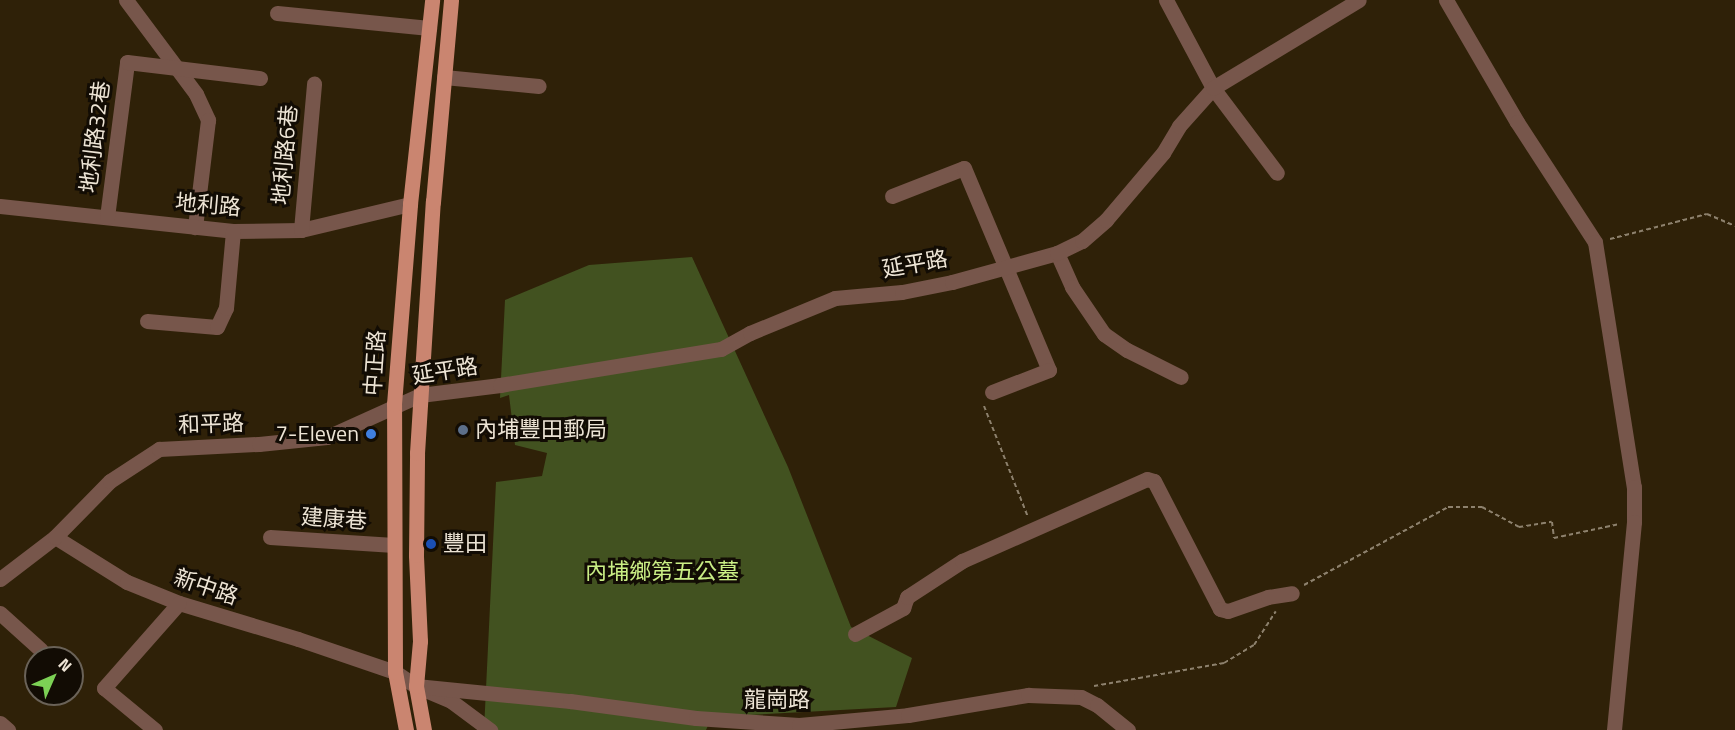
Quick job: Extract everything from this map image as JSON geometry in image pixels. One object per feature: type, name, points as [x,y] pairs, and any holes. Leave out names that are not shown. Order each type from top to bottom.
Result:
[{"type":"main road","name":"中正路","points":[[406,730],[395,672],[394,404],[410,204],[432,0]]},
{"type":"main road","name":"中正路","points":[[424,730],[416,686],[420,641],[416,555],[420,394],[452,0]]},
{"type":"street","points":[[126,0],[196,94],[208,120],[195,227]]},
{"type":"street","points":[[1166,0],[1213,88],[1277,173]]},
{"type":"street","name":"延平路","points":[[394,404],[420,394],[500,386],[721,349],[750,333],[835,298],[912,290],[952,282],[1057,253],[1082,241],[1106,220],[1163,153],[1179,126],[1213,88],[1359,0]]},
{"type":"street","points":[[1446,0],[1517,122],[1595,242],[1634,487],[1634,522],[1614,730]]},
{"type":"street","points":[[277,13],[429,28]]},
{"type":"street","name":"地利路32巷","points":[[107,217],[127,62],[176,68]]},
{"type":"street","points":[[176,68],[260,78]]},
{"type":"street","points":[[444,77],[539,86]]},
{"type":"street","name":"地利路6巷","points":[[301,230],[314,84]]},
{"type":"street","points":[[892,196],[964,168],[1049,370],[988,399]]},
{"type":"street","name":"地利路","points":[[0,206],[233,231],[301,230],[410,204]]},
{"type":"street","points":[[147,321],[217,327],[226,308],[233,231]]},
{"type":"street","points":[[1057,253],[1072,287],[1104,334],[1127,350],[1181,377]]},
{"type":"street","name":"和平路","points":[[55,537],[110,481],[159,449],[259,444],[327,437],[394,404]]},
{"type":"street","points":[[855,633],[903,608],[907,597],[962,561],[1147,479],[1154,481],[1220,609],[1228,611],[1268,597],[1292,593]]},
{"type":"street","points":[[0,579],[55,537]]},
{"type":"street","name":"新中路","points":[[55,537],[127,582],[178,603],[298,639],[395,672],[416,686],[451,701],[490,730]]},
{"type":"street","name":"建康巷","points":[[270,537],[394,545]]},
{"type":"street","points":[[155,730],[104,688],[178,603]]},
{"type":"street","points":[[0,613],[37,646]]},
{"type":"street","name":"龍崗路","points":[[416,686],[570,701],[696,718],[799,725],[908,715],[1028,695],[1081,697],[1097,705],[1128,730]]},
{"type":"street","points":[[0,723],[8,730]]},
{"type":"path","points":[[1595,242],[1707,214],[1735,226]]},
{"type":"path","points":[[988,399],[1033,530]]},
{"type":"path","points":[[1081,697],[1090,687],[1224,663],[1237,657],[1254,645],[1272,616],[1292,593],[1352,557],[1448,507],[1482,507],[1519,527],[1552,522],[1554,538],[1634,522]]},
{"type":"green space","name":"內埔鄉第五公墓","points":[[692,257],[788,467],[851,627],[912,658],[896,707],[712,717],[706,730],[484,730],[496,482],[542,476],[547,453],[515,445],[509,395],[500,398],[505,300],[589,265]]},
{"type":"place","name":"內埔豐田郵局","points":[[463,430]]},
{"type":"place","name":"7-Eleven","points":[[371,434]]},
{"type":"place","name":"豐田","points":[[431,544]]}]
